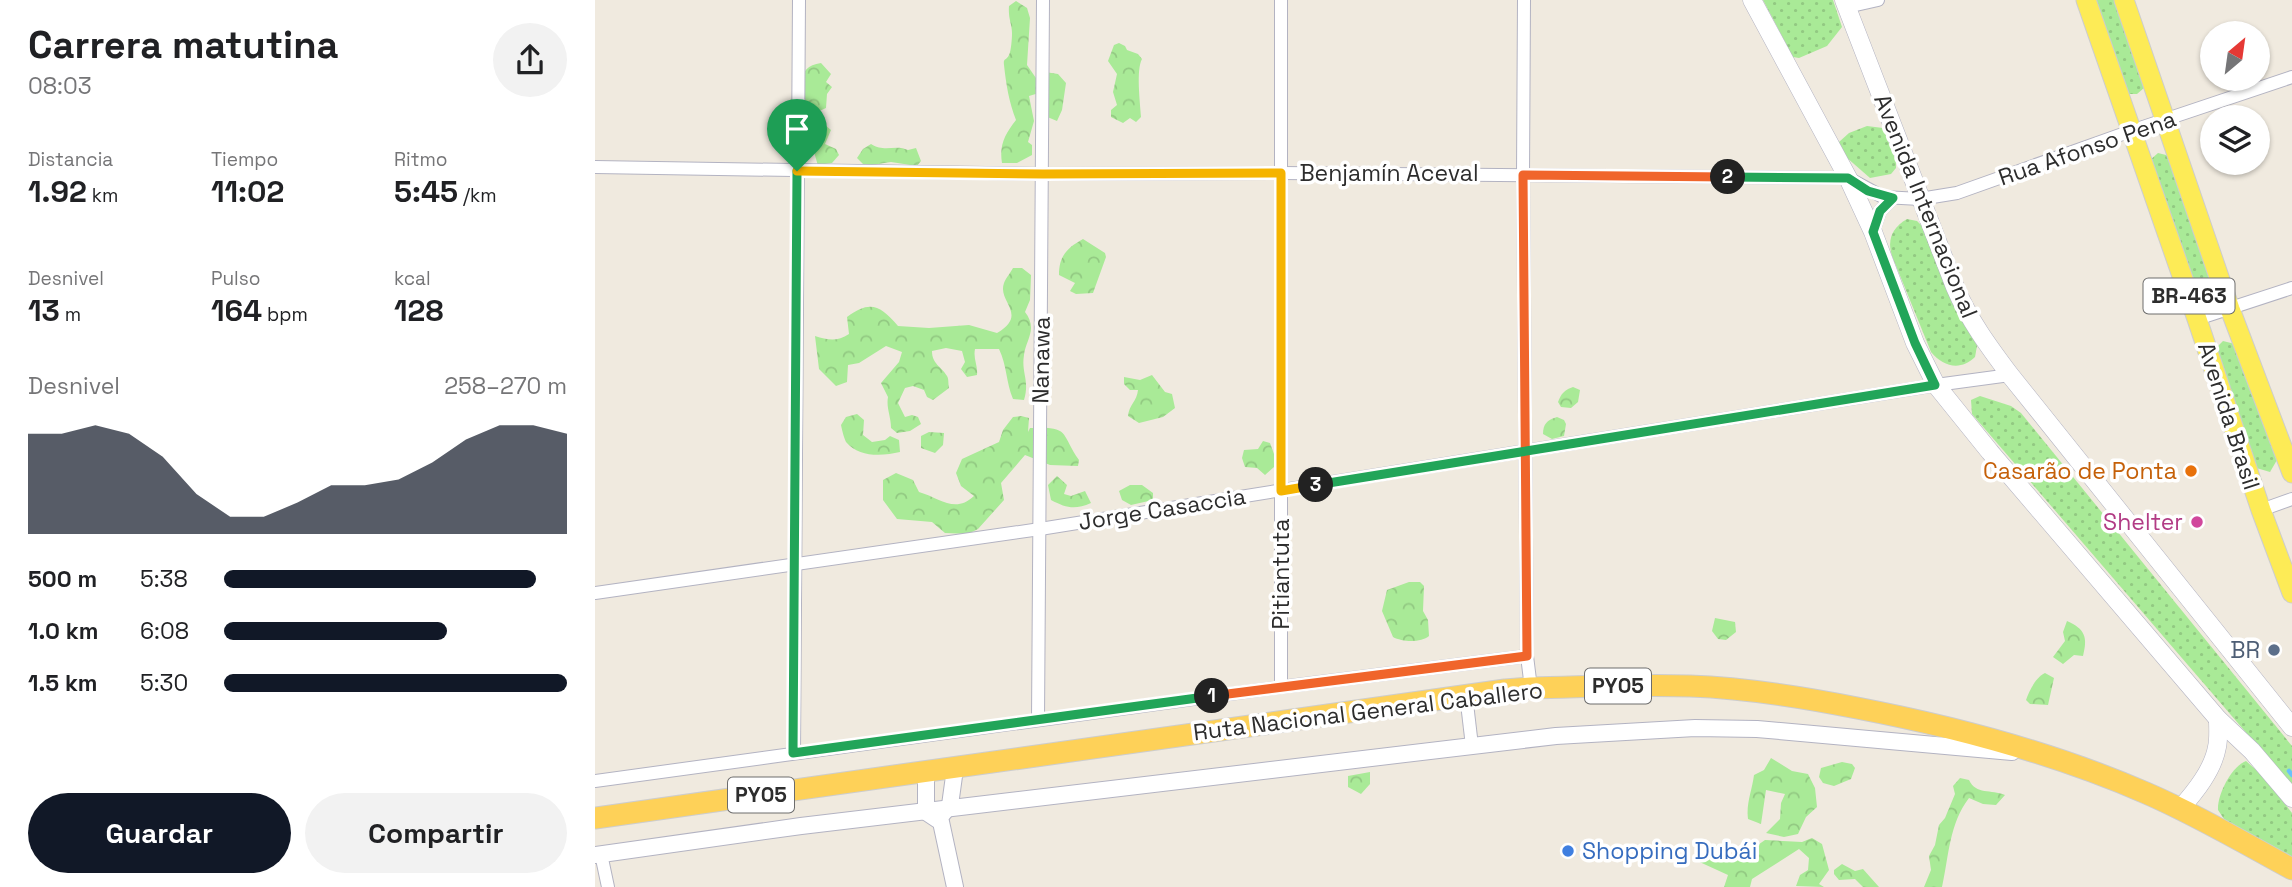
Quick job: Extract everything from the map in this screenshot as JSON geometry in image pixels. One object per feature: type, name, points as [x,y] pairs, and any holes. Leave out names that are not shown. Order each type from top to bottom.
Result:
[{"type":"highway","name":"Ruta Nacional General Caballero","points":[[595,818],[1466,695],[1531,688],[1690,686],[1763,692],[1905,718],[1975,734],[2046,755],[2103,775],[2180,809],[2289,869]]},
{"type":"main road","points":[[1752,0],[1848,178],[1873,232],[1915,343],[1935,385],[2218,719],[2252,751],[2292,798]]},
{"type":"main road","name":"Avenida Brasil","points":[[2086,0],[2292,593]]},
{"type":"main road","name":"Avenida Brasil","points":[[2124,0],[2230,309],[2292,473]]},
{"type":"main road","name":"Avenida Internacional","points":[[1845,3],[1965,310],[2010,375],[2292,727]]},
{"type":"main road","points":[[2180,809],[2195,792],[2210,767],[2217,748],[2218,719]]},
{"type":"street","points":[[793,753],[799,0]]},
{"type":"street","name":"Nanawa","points":[[1038,720],[1043,0]]},
{"type":"street","name":"Pitiantuta","points":[[1281,0],[1281,687]]},
{"type":"street","points":[[1524,0],[1527,656],[1531,688]]},
{"type":"street","points":[[1845,3],[1878,0]]},
{"type":"street","name":"Rua Afonso Pena","points":[[1848,178],[1868,191],[1893,198],[1920,199],[1957,194],[2131,131],[2292,77]]},
{"type":"street","name":"Benjamín Aceval","points":[[595,167],[1043,174],[1281,173],[1848,178]]},
{"type":"street","points":[[1873,232],[1880,211],[1893,198]]},
{"type":"street","points":[[2197,318],[2292,288]]},
{"type":"street","name":"Jorge Casaccia","points":[[595,593],[1040,529],[2010,375]]},
{"type":"street","points":[[2261,510],[2292,499]]},
{"type":"street","points":[[595,781],[1527,656]]},
{"type":"street","points":[[1466,695],[1472,746]]},
{"type":"street","points":[[608,887],[598,855],[801,826],[937,814],[1570,735],[1695,728],[1756,729],[2046,755]]},
{"type":"street","points":[[937,814],[950,805],[955,769]]},
{"type":"street","points":[[926,773],[955,887]]},
{"type":"green space","points":[[1763,0],[1833,0],[1842,27],[1827,46],[1799,58],[1793,57]]},
{"type":"green space","points":[[2090,0],[2115,0],[2144,88],[2137,94],[2127,94]]},
{"type":"green space","points":[[1016,1],[1027,8],[1030,18],[1027,65],[1038,81],[1045,72],[1058,74],[1066,83],[1062,110],[1057,121],[1045,116],[1039,93],[1029,96],[1034,121],[1028,142],[1032,145],[1032,155],[1017,163],[1002,163],[1004,140],[1016,120],[1008,93],[1004,60],[1010,53],[1012,42],[1009,6]]},
{"type":"green space","points":[[1119,43],[1142,59],[1139,78],[1141,117],[1136,122],[1130,118],[1123,123],[1111,117],[1111,110],[1117,105],[1113,92],[1117,74],[1108,61],[1114,45]]},
{"type":"green space","points":[[821,63],[831,74],[826,82],[832,87],[827,94],[826,108],[815,113],[805,110],[801,80],[807,69]]},
{"type":"green space","points":[[819,120],[831,130],[825,144],[836,149],[839,155],[832,163],[818,165],[813,136]]},
{"type":"green space","points":[[1867,126],[1883,128],[1896,161],[1896,168],[1891,174],[1870,178],[1846,157],[1839,142],[1849,133]]},
{"type":"green space","points":[[871,144],[881,148],[916,148],[921,161],[917,166],[891,162],[865,166],[857,158],[863,149]]},
{"type":"green space","points":[[2158,153],[2170,156],[2211,277],[2205,284],[2193,282],[2150,160]]},
{"type":"green space","points":[[1907,219],[1917,221],[1921,225],[1977,346],[1975,357],[1964,364],[1947,364],[1931,352],[1892,256],[1892,234]]},
{"type":"green space","points":[[1083,239],[1105,253],[1106,257],[1093,293],[1076,294],[1070,291],[1075,283],[1059,275],[1059,268],[1065,253]]},
{"type":"green space","points":[[1013,268],[1022,268],[1031,275],[1030,300],[1025,312],[1031,328],[1023,361],[1026,387],[1024,400],[1013,399],[999,349],[975,349],[977,375],[967,377],[961,369],[965,362],[962,351],[946,348],[932,351],[935,362],[948,377],[949,388],[933,400],[927,397],[924,390],[913,386],[905,388],[898,403],[905,417],[918,417],[921,424],[910,431],[897,433],[891,428],[888,397],[881,383],[899,362],[902,352],[886,346],[859,363],[848,365],[847,382],[836,386],[819,369],[815,336],[832,340],[845,337],[849,334],[847,317],[862,308],[880,309],[898,326],[929,328],[969,325],[997,333],[1011,320],[1010,308],[1003,290]]},
{"type":"green space","points":[[2223,341],[2235,344],[2277,460],[2270,472],[2253,467],[2216,348]]},
{"type":"green space","points":[[1152,375],[1165,392],[1172,394],[1175,408],[1163,417],[1139,423],[1128,416],[1138,390],[1130,390],[1124,384],[1124,377],[1140,380]]},
{"type":"green space","points":[[1573,387],[1580,390],[1578,402],[1571,408],[1561,407],[1558,402],[1560,397]]},
{"type":"green space","points":[[1980,396],[2011,406],[2021,413],[2292,746],[2292,786],[1972,414],[1971,400]]},
{"type":"green space","points":[[857,414],[864,420],[863,435],[872,442],[885,440],[890,436],[899,440],[900,452],[871,454],[851,447],[846,442],[841,425],[846,417]]},
{"type":"green space","points":[[1013,417],[1029,418],[1028,432],[1030,428],[1052,428],[1063,433],[1079,460],[1078,466],[1050,465],[1025,455],[1001,483],[1004,500],[978,529],[968,534],[945,533],[932,522],[897,519],[883,500],[883,480],[896,473],[913,480],[919,492],[941,501],[960,504],[967,501],[974,496],[961,486],[956,473],[962,459],[999,442],[1003,430]]},
{"type":"green space","points":[[1557,417],[1566,424],[1564,436],[1552,439],[1543,434],[1544,428],[1548,421]]},
{"type":"green space","points":[[929,432],[944,433],[943,445],[935,453],[921,448],[921,436]]},
{"type":"green space","points":[[1263,441],[1270,443],[1274,454],[1274,467],[1265,475],[1257,468],[1245,467],[1242,458],[1244,450],[1258,449]]},
{"type":"green space","points":[[1057,476],[1067,485],[1064,494],[1071,496],[1085,491],[1091,503],[1071,507],[1051,500],[1048,485]]},
{"type":"green space","points":[[1130,485],[1142,485],[1153,493],[1153,500],[1131,505],[1122,500],[1119,491]]},
{"type":"green space","points":[[1409,582],[1420,582],[1424,586],[1423,611],[1428,620],[1429,636],[1416,641],[1393,637],[1382,611],[1387,590]]},
{"type":"green space","points":[[1715,618],[1735,622],[1736,632],[1726,640],[1718,639],[1712,631]]},
{"type":"green space","points":[[2067,621],[2084,634],[2085,644],[2083,656],[2074,655],[2063,664],[2053,657],[2065,641],[2063,632]]},
{"type":"green space","points":[[2045,673],[2054,678],[2048,705],[2030,704],[2026,700],[2029,693]]},
{"type":"green space","points":[[1771,758],[1792,771],[1808,774],[1815,788],[1817,807],[1806,817],[1798,834],[1784,837],[1766,833],[1780,819],[1781,803],[1785,794],[1766,790],[1761,824],[1748,819],[1748,802],[1754,775],[1764,770]]},
{"type":"green space","points":[[2246,761],[2263,776],[2292,813],[2292,857],[2224,819],[2218,810],[2226,782],[2235,769]]},
{"type":"green space","points":[[1842,762],[1852,764],[1855,768],[1851,779],[1834,786],[1823,783],[1819,777],[1821,768]]},
{"type":"green space","points":[[1370,772],[1370,784],[1361,794],[1348,787],[1348,776]]},
{"type":"green space","points":[[1960,778],[1969,780],[1980,790],[2005,795],[1996,805],[1983,804],[1969,798],[1957,819],[1942,887],[1924,887],[1931,870],[1929,856],[1935,845],[1939,825],[1945,818],[1955,794],[1953,786]]},
{"type":"green space","points":[[1812,838],[1822,844],[1829,870],[1819,884],[1824,887],[1796,886],[1800,875],[1808,870],[1809,858],[1799,849],[1752,879],[1750,887],[1724,887],[1728,875],[1693,859],[1701,843],[1722,846],[1735,861],[1765,840],[1802,842]]},
{"type":"green space","points":[[1842,864],[1855,871],[1863,869],[1879,887],[1863,887],[1855,879],[1839,880],[1834,870]]},
{"type":"waterway","points":[[2289,771],[2292,775]]},
{"type":"place","name":"Casarão de Ponta","points":[[2191,471]]},
{"type":"place","name":"Shelter","points":[[2197,522]]},
{"type":"place","name":"BR","points":[[2274,650]]},
{"type":"place","name":"Shopping Dubái","points":[[1568,851]]},
{"type":"route","points":[[797,171],[793,753],[1527,656],[1525,452],[1523,175],[1848,178],[1868,191],[1893,198],[1880,211],[1873,232],[1915,343],[1935,385],[1525,452],[1281,491],[1281,173],[797,171]]}]
